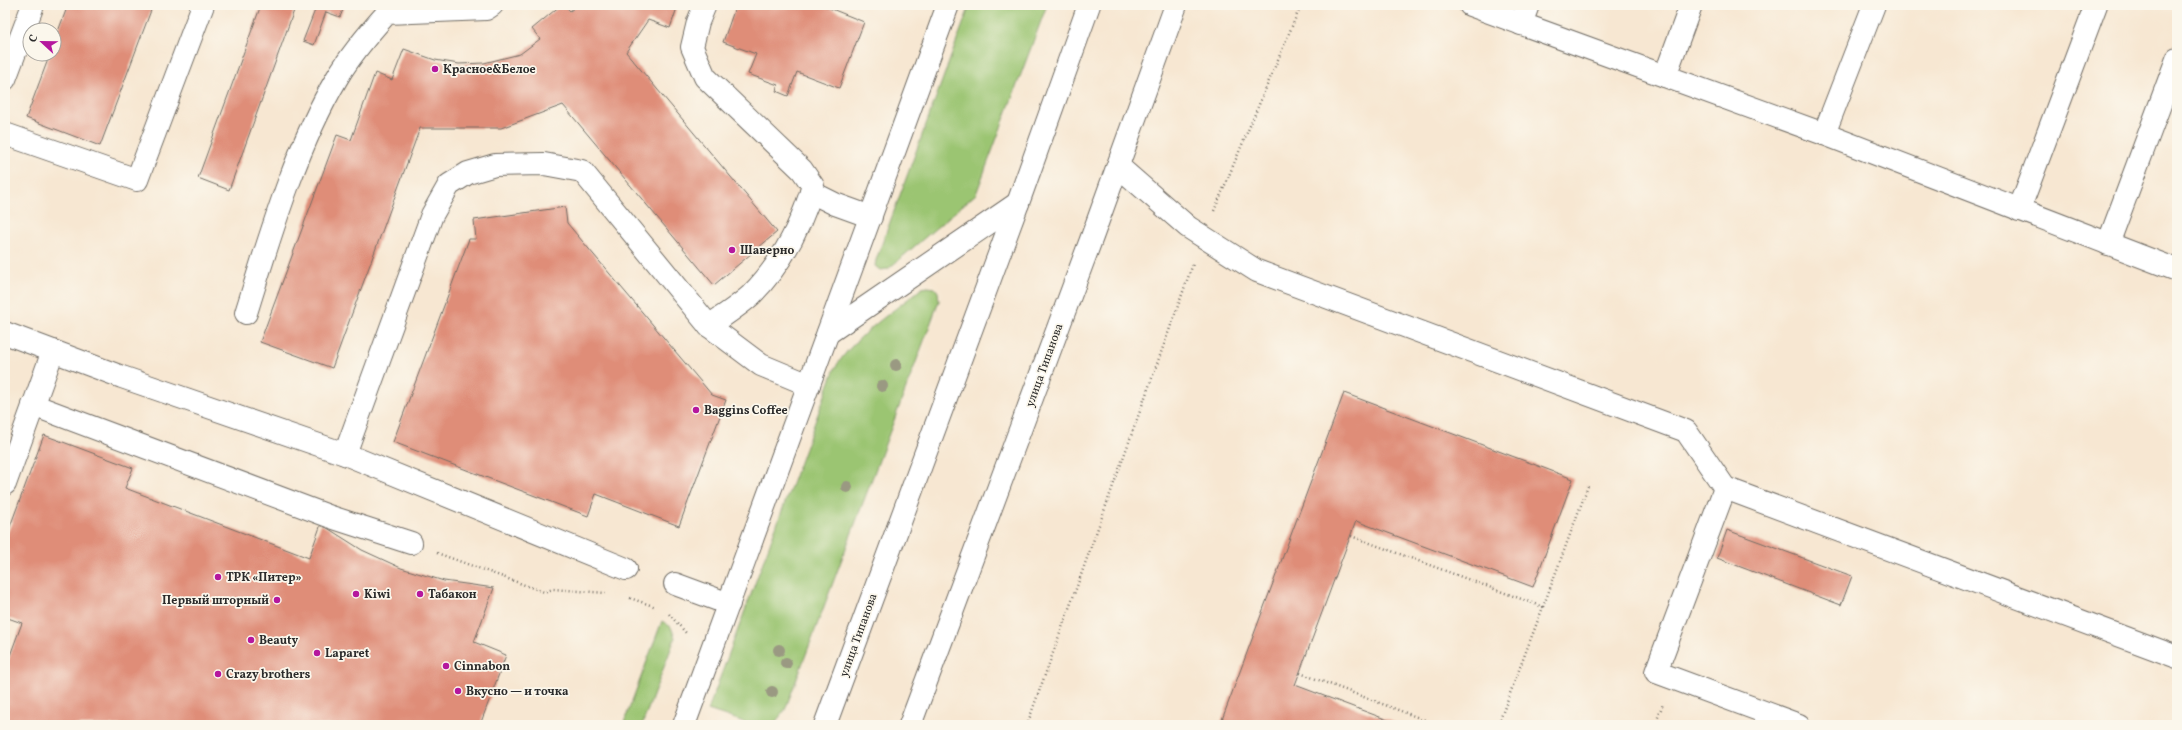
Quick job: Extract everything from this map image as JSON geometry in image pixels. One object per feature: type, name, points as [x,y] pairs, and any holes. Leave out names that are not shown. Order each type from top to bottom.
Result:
[{"type":"main road","points":[[5,79],[33,5]]},
{"type":"main road","points":[[5,134],[137,180],[203,5]]},
{"type":"main road","points":[[246,313],[276,217],[312,127],[337,78],[361,42],[387,13],[486,9],[492,5]]},
{"type":"main road","points":[[705,5],[698,22],[692,47],[705,77],[802,170],[813,186],[800,225],[780,260],[751,295],[710,326]]},
{"type":"main road","points":[[684,725],[948,5]]},
{"type":"main road","name":"улица Типанова","points":[[825,725],[1018,203],[1089,5]]},
{"type":"main road","name":"улица Типанова","points":[[910,725],[1118,166],[1176,5]]},
{"type":"main road","points":[[1470,5],[1525,14],[1665,76],[1824,134],[2177,270]]},
{"type":"main road","points":[[1665,76],[1691,5]]},
{"type":"main road","points":[[1824,134],[1874,5]]},
{"type":"main road","points":[[2019,210],[2096,5]]},
{"type":"main road","points":[[2108,244],[2177,59]]},
{"type":"main road","points":[[345,454],[432,215],[449,185],[468,172],[495,165],[544,164],[582,171],[710,326],[761,365],[809,385]]},
{"type":"main road","points":[[1118,166],[1188,227],[1257,271],[1686,431],[1725,488],[2177,657]]},
{"type":"main road","points":[[811,192],[835,204],[871,217]]},
{"type":"main road","points":[[828,333],[1018,203]]},
{"type":"main road","points":[[5,333],[122,377],[345,454],[626,569]]},
{"type":"main road","points":[[5,484],[53,351]]},
{"type":"main road","points":[[34,406],[331,517],[411,543]]},
{"type":"main road","points":[[1725,488],[1656,672],[1799,725]]},
{"type":"main road","points":[[675,584],[729,604]]},
{"type":"path","points":[[1027,725],[1203,237],[1301,5]]},
{"type":"path","points":[[1498,725],[1588,486]]},
{"type":"path","points":[[1351,536],[1543,607]]},
{"type":"path","points":[[411,543],[544,592],[553,589],[609,593]]},
{"type":"path","points":[[624,596],[659,608]]},
{"type":"path","points":[[666,610],[686,633]]},
{"type":"path","points":[[1300,673],[1438,725]]},
{"type":"green space","points":[[970,5],[1047,5],[976,194],[888,269],[880,270],[875,266],[876,260]]},
{"type":"green space","points":[[922,288],[935,288],[938,292],[939,301],[785,710],[773,725],[753,725],[708,710],[835,368],[853,345],[875,325]]},
{"type":"green space","points":[[662,621],[671,627],[675,638],[642,725],[623,725]]},
{"type":"building","points":[[68,5],[153,5],[100,146],[26,118],[47,62],[62,62],[62,22]]},
{"type":"building","points":[[261,5],[296,5],[229,190],[198,178]]},
{"type":"building","points":[[317,5],[345,5],[340,17],[326,12],[314,45],[303,41]]},
{"type":"building","points":[[561,5],[564,5],[570,11],[578,5],[678,5],[670,28],[648,20],[626,52],[777,232],[714,285],[563,105],[501,128],[420,128],[332,368],[260,342],[337,135],[351,140],[375,73],[392,80],[404,49],[435,60],[459,64],[484,63],[520,54],[540,39],[532,29]]},
{"type":"building","points":[[736,5],[822,5],[864,22],[839,88],[797,72],[788,96],[776,91],[778,85],[748,74],[756,54],[723,42]]},
{"type":"building","points":[[565,207],[567,223],[712,395],[726,400],[679,526],[596,494],[588,516],[393,442],[469,239],[476,239],[474,220]]},
{"type":"building","points":[[1344,393],[1573,479],[1533,587],[1356,521],[1295,685],[1401,725],[1220,725]]},
{"type":"building","name":"ТРК «Питер»","points":[[44,435],[133,468],[125,488],[309,558],[321,524],[362,550],[401,568],[444,581],[494,588],[474,642],[506,655],[480,725],[5,725],[5,669],[22,623],[5,617],[5,540]]},
{"type":"building","points":[[1727,530],[1852,576],[1841,605],[1717,558]]},
{"type":"place","name":"Красное&Белое","points":[[435,69]]},
{"type":"place","name":"Шаверно","points":[[732,250]]},
{"type":"place","name":"Baggins Coffee","points":[[696,410]]},
{"type":"place","name":"ТРК «Питер»","points":[[218,577]]},
{"type":"place","name":"Kiwi","points":[[356,594]]},
{"type":"place","name":"Табакон","points":[[420,594]]},
{"type":"place","name":"Первый шторный","points":[[277,600]]},
{"type":"place","name":"Beauty","points":[[251,640]]},
{"type":"place","name":"Laparet","points":[[317,653]]},
{"type":"place","name":"Cinnabon","points":[[446,666]]},
{"type":"place","name":"Crazy brothers","points":[[218,674]]},
{"type":"place","name":"Вкусно — и точка","points":[[458,691]]}]
